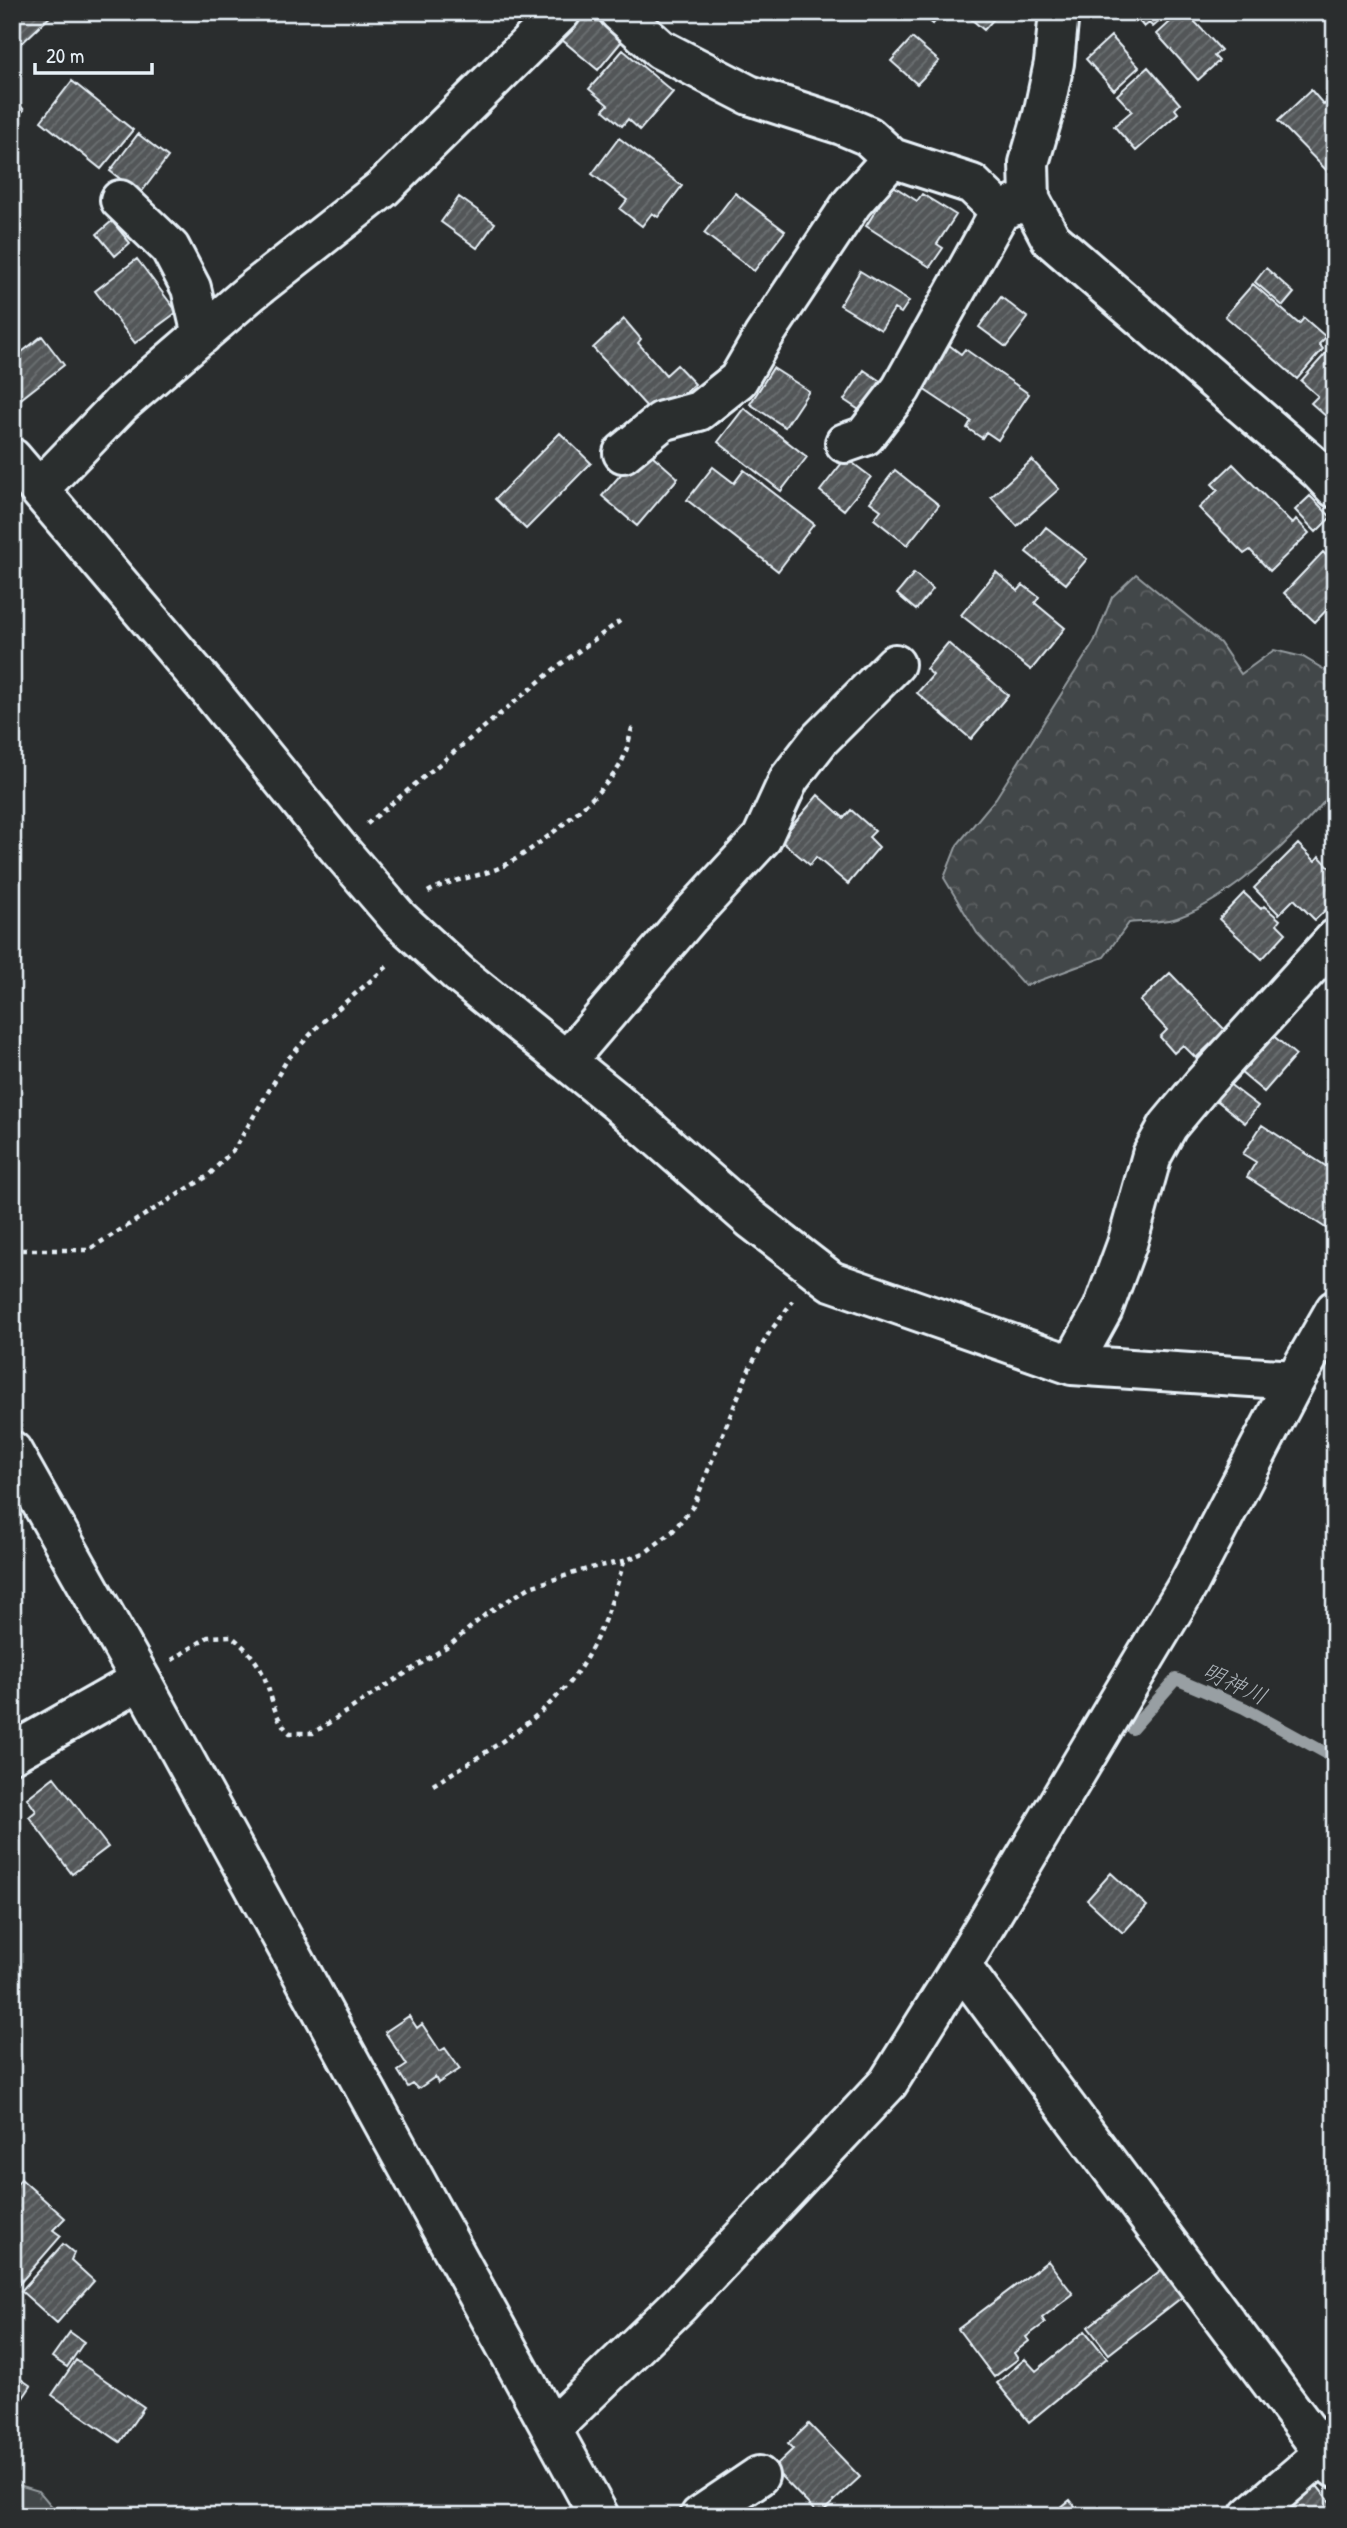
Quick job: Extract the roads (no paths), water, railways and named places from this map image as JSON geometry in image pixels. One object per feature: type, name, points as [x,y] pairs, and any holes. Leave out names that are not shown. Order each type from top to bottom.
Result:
[{"type":"street","points":[[40,488],[122,403],[251,292],[382,189],[561,12]]},
{"type":"street","points":[[619,12],[660,49],[749,95],[842,125],[867,136],[892,158],[972,184],[1015,205],[1318,470],[1335,488]]},
{"type":"street","points":[[845,443],[865,436],[901,389],[1015,205],[1043,115],[1054,63],[1059,12]]},
{"type":"street","points":[[623,453],[662,421],[699,411],[738,380],[763,337],[852,203],[892,158]]},
{"type":"street","points":[[120,200],[170,248],[191,288],[202,335]]},
{"type":"street","points":[[12,458],[212,693],[338,848],[411,931],[567,1060],[751,1219],[831,1281],[1072,1365],[1295,1380]]},
{"type":"street","points":[[567,1060],[681,926],[762,838],[789,779],[820,739],[895,664]]},
{"type":"street","points":[[1072,1365],[1103,1308],[1127,1244],[1152,1154],[1168,1126],[1335,940]]},
{"type":"street","points":[[552,2428],[680,2304],[888,2083],[961,1966],[1188,1585],[1295,1380],[1335,1310]]},
{"type":"street","points":[[12,1451],[141,1679],[599,2516]]},
{"type":"street","points":[[12,1753],[141,1679]]},
{"type":"street","points":[[961,1966],[1329,2461],[1250,2516]]},
{"type":"street","points":[[700,2516],[758,2476]]},
{"type":"waterway","name":"明神川","points":[[1132,1729],[1176,1679],[1244,1708],[1335,1758]]}]
